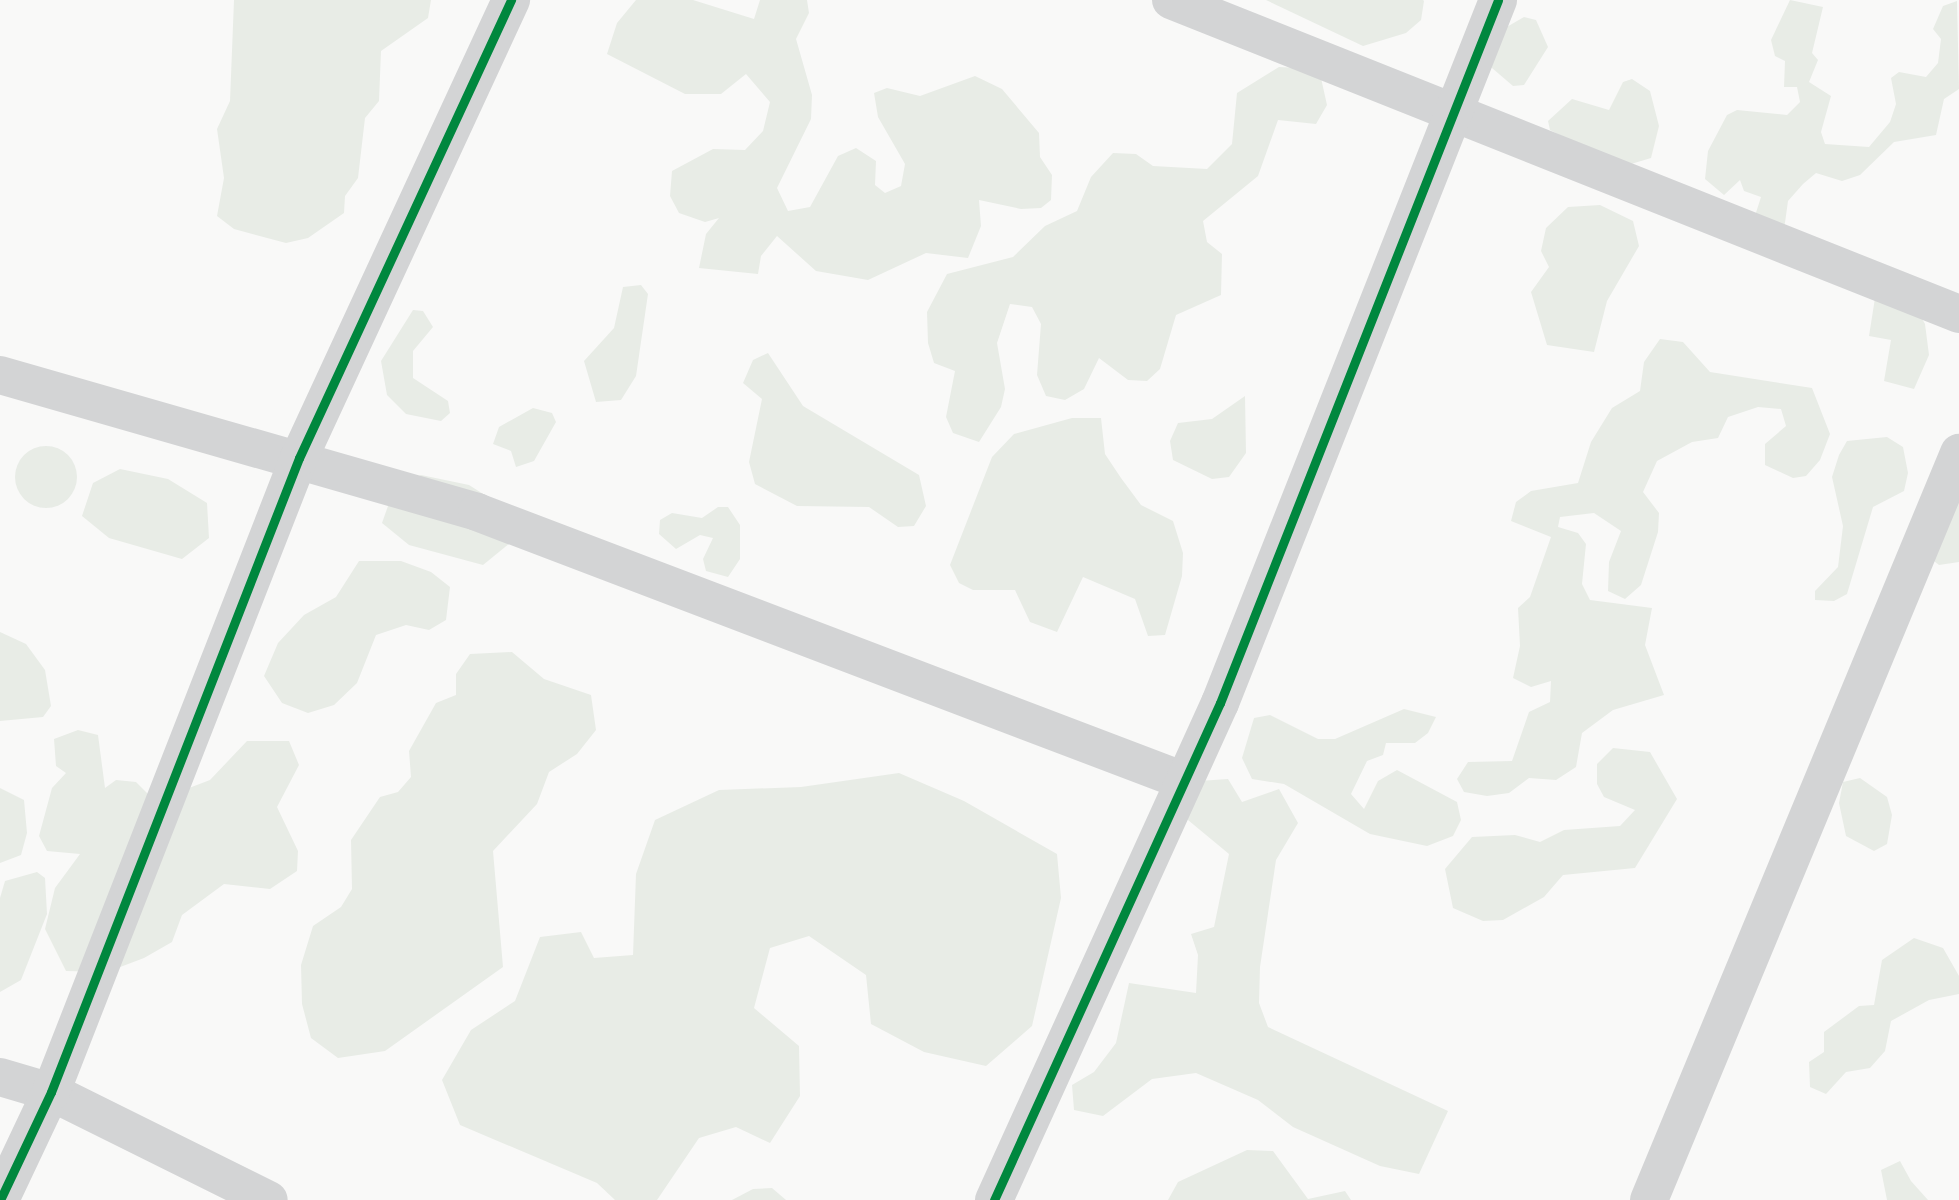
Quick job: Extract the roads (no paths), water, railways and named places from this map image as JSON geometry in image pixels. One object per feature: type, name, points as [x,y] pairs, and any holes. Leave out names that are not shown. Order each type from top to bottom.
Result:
[{"type":"street","points":[[0,1200],[51,1092],[299,458],[511,0]]},
{"type":"street","points":[[1171,0],[1959,314]]},
{"type":"street","points":[[994,1200],[1184,780],[1498,0]]},
{"type":"street","points":[[0,374],[299,458],[477,512],[1184,780]]},
{"type":"street","points":[[1648,1200],[1959,453]]},
{"type":"street","points":[[0,1077],[51,1092],[269,1200]]}]
